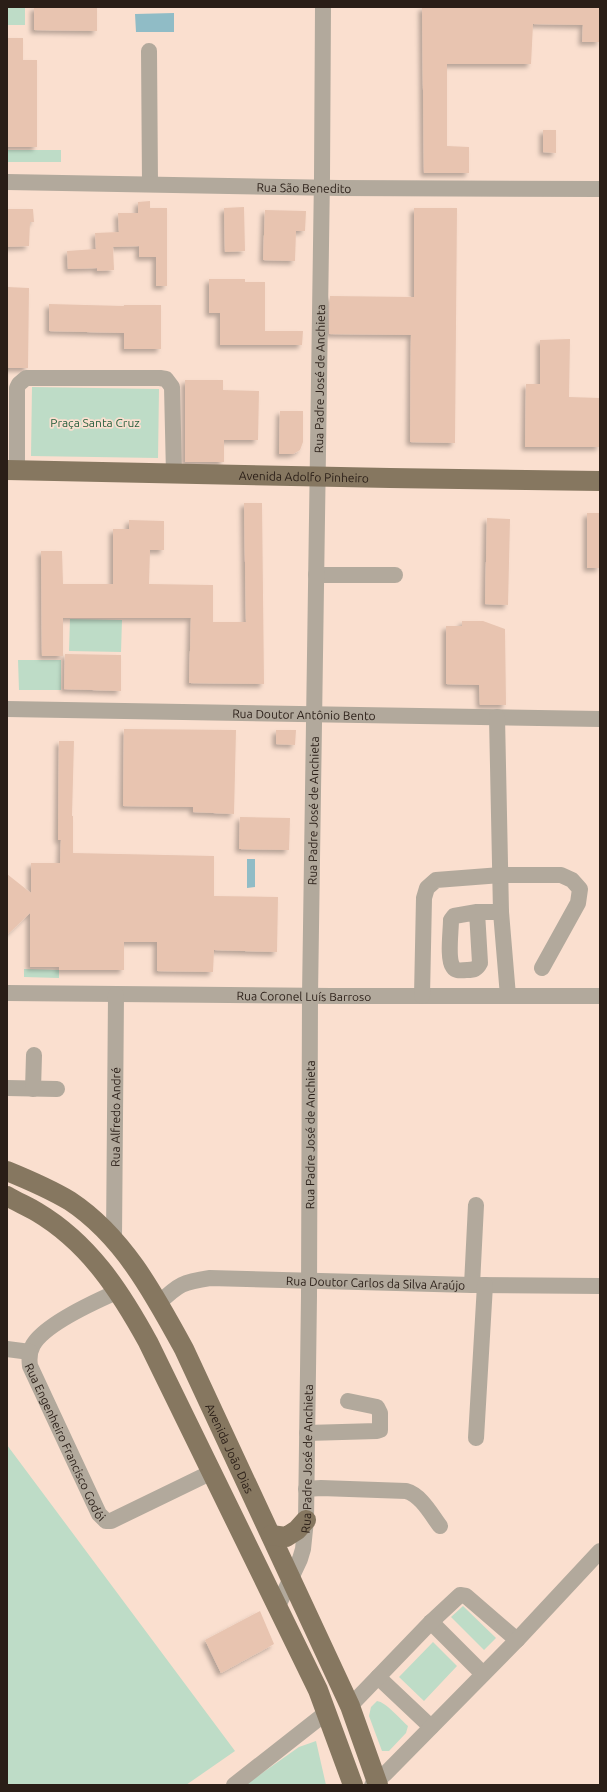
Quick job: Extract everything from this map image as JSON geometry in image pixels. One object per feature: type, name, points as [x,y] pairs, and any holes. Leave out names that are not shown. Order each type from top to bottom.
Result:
[{"type":"main road","name":"Avenida Adolfo Pinheiro","points":[[12,470],[317,477],[600,481]]},
{"type":"main road","name":"Avenida João Dias","points":[[7,1171],[43,1186],[70,1201],[91,1217],[114,1239],[130,1259],[159,1303],[184,1349],[350,1706],[375,1784]]},
{"type":"main road","points":[[7,1196],[54,1224],[91,1258],[119,1291],[148,1342],[312,1677],[327,1712],[353,1785]]},
{"type":"main road","points":[[271,1535],[286,1537],[306,1520]]},
{"type":"street","name":"Rua Padre José de Anchieta","points":[[278,1608],[304,1549],[306,1520],[310,996],[322,187],[323,7]]},
{"type":"street","points":[[149,51],[150,184]]},
{"type":"street","name":"Rua São Benedito","points":[[7,182],[322,187],[600,189]]},
{"type":"street","points":[[12,470],[17,388],[22,380],[26,378],[160,378],[166,379],[172,388],[174,474]]},
{"type":"street","points":[[316,575],[395,576]]},
{"type":"street","name":"Rua Doutor Antônio Bento","points":[[7,709],[600,719]]},
{"type":"street","points":[[498,717],[501,912],[508,996]]},
{"type":"street","points":[[422,996],[424,898],[427,888],[436,880],[501,876],[561,876],[572,880],[580,889],[578,903],[542,968]]},
{"type":"street","points":[[478,912],[501,912]]},
{"type":"street","name":"Rua Coronel Luís Barroso","points":[[7,993],[310,996],[600,996]]},
{"type":"street","name":"Rua Alfredo André","points":[[114,1239],[116,995]]},
{"type":"street","points":[[33,1089],[34,1055]]},
{"type":"street","points":[[7,1088],[57,1089]]},
{"type":"street","points":[[476,1205],[478,1285],[476,1438]]},
{"type":"street","name":"Rua Doutor Carlos da Silva Araújo","points":[[159,1303],[174,1288],[188,1281],[210,1278],[478,1285],[600,1286]]},
{"type":"street","name":"Rua Engenheiro Francisco Godói","points":[[119,1291],[58,1322],[37,1338],[29,1357],[30,1366],[99,1514],[106,1522],[111,1521],[212,1472]]},
{"type":"street","points":[[7,1349],[30,1352]]},
{"type":"street","points":[[307,1433],[380,1430],[380,1413],[377,1407],[348,1401]]},
{"type":"street","points":[[306,1489],[321,1488],[406,1491],[415,1495],[440,1526]]},
{"type":"street","points":[[375,1784],[517,1640],[600,1551]]},
{"type":"street","points":[[350,1706],[431,1622],[458,1596],[463,1594],[517,1640]]},
{"type":"street","points":[[431,1622],[483,1674]]},
{"type":"street","points":[[378,1677],[431,1727]]},
{"type":"street","points":[[234,1785],[327,1712]]},
{"type":"green space","points":[[7,7],[25,7],[25,25],[7,25]]},
{"type":"green space","points":[[7,150],[61,150],[61,162],[7,162]]},
{"type":"green space","name":"Praça Santa Cruz","points":[[32,387],[159,389],[158,458],[31,456]]},
{"type":"green space","points":[[70,619],[122,620],[121,652],[69,651]]},
{"type":"green space","points":[[18,660],[61,660],[61,690],[19,690]]},
{"type":"green space","points":[[24,969],[59,970],[59,978],[24,977]]},
{"type":"green space","points":[[7,1445],[235,1751],[186,1785],[7,1785]]},
{"type":"green space","points":[[463,1606],[496,1638],[484,1650],[451,1617]]},
{"type":"green space","points":[[433,1642],[457,1666],[424,1701],[399,1677]]},
{"type":"green space","points":[[377,1701],[385,1704],[408,1726],[406,1733],[389,1751],[382,1751],[369,1716],[371,1707]]},
{"type":"green space","points":[[316,1741],[326,1785],[245,1785],[299,1747]]},
{"type":"water","points":[[174,13],[174,32],[136,32],[135,14]]},
{"type":"water","points":[[247,859],[255,859],[255,887],[247,888]]},
{"type":"building","points":[[34,7],[97,7],[97,31],[34,30]]},
{"type":"building","points":[[422,7],[600,7],[600,42],[582,42],[583,25],[533,24],[531,64],[447,64],[447,146],[469,147],[469,173],[424,173]]},
{"type":"building","points":[[7,38],[23,38],[23,60],[37,60],[37,147],[7,147]]},
{"type":"building","points":[[543,130],[556,130],[556,153],[543,152]]},
{"type":"building","points":[[150,201],[150,208],[167,208],[167,286],[156,286],[156,257],[139,257],[139,246],[113,247],[114,270],[97,271],[97,268],[68,269],[67,251],[96,249],[95,233],[119,232],[118,213],[138,213],[138,202]]},
{"type":"building","points":[[244,207],[245,251],[225,252],[224,208]]},
{"type":"building","points":[[414,208],[457,208],[455,443],[410,442],[411,335],[329,334],[330,296],[414,297]]},
{"type":"building","points":[[7,209],[33,209],[34,222],[30,222],[29,246],[7,247]]},
{"type":"building","points":[[265,210],[306,211],[305,231],[296,231],[295,261],[263,260]]},
{"type":"building","points":[[209,279],[245,279],[245,282],[265,282],[265,331],[303,331],[302,345],[220,345],[220,313],[209,313]]},
{"type":"building","points":[[7,287],[29,288],[28,368],[7,368]]},
{"type":"building","points":[[49,304],[124,306],[161,305],[161,349],[124,349],[124,333],[49,331]]},
{"type":"building","points":[[570,339],[569,397],[600,398],[600,447],[525,447],[526,384],[540,384],[540,340]]},
{"type":"building","points":[[185,380],[223,380],[223,390],[259,391],[258,440],[224,440],[224,462],[185,462]]},
{"type":"building","points":[[280,411],[303,411],[303,442],[300,450],[293,454],[279,454]]},
{"type":"building","points":[[244,503],[262,503],[264,684],[189,683],[191,618],[63,618],[63,656],[42,656],[41,551],[62,551],[63,584],[113,584],[113,529],[129,529],[129,520],[164,521],[164,550],[150,550],[149,584],[213,585],[213,622],[246,622]]},
{"type":"building","points":[[587,513],[600,513],[600,568],[587,568]]},
{"type":"building","points":[[487,518],[510,519],[508,605],[485,604]]},
{"type":"building","points":[[462,621],[483,621],[505,629],[506,705],[480,705],[479,685],[446,684],[446,626],[462,626]]},
{"type":"building","points":[[65,654],[121,655],[121,691],[64,689]]},
{"type":"building","points":[[124,729],[236,730],[234,814],[193,812],[193,807],[123,806]]},
{"type":"building","points":[[276,730],[296,730],[295,745],[276,744]]},
{"type":"building","points":[[59,741],[74,741],[72,816],[73,853],[214,856],[214,896],[278,897],[277,952],[214,950],[213,972],[157,971],[157,942],[124,942],[124,970],[59,970],[59,967],[30,967],[30,913],[7,935],[7,874],[31,893],[31,863],[60,863],[61,840],[58,840]]},
{"type":"building","points":[[240,817],[290,818],[289,850],[239,849]]},
{"type":"building","points":[[260,1611],[274,1644],[221,1673],[205,1640]]}]
